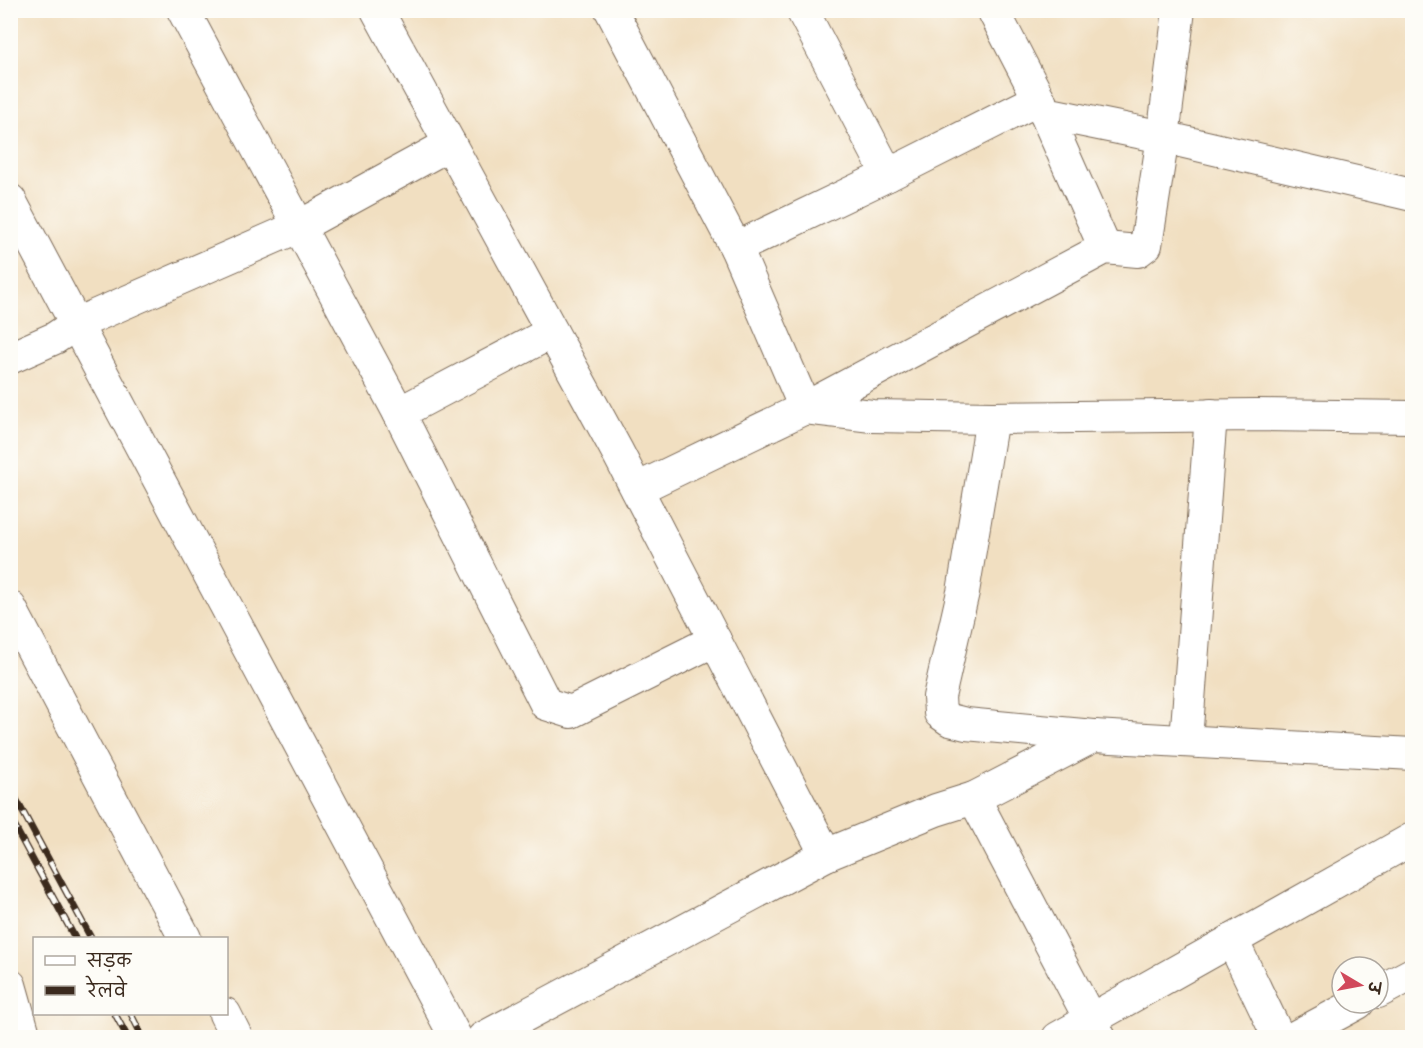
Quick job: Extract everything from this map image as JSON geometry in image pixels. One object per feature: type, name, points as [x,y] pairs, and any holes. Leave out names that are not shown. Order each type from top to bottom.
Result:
[{"type":"street","points":[[183,10],[399,413],[546,704],[571,712],[715,640]]},
{"type":"street","points":[[377,10],[637,489],[826,855]]},
{"type":"street","points":[[611,10],[736,248],[805,408]]},
{"type":"street","points":[[802,10],[888,175]]},
{"type":"street","points":[[993,10],[1042,106],[1105,249]]},
{"type":"street","points":[[637,489],[805,408],[1105,249],[1138,251],[1146,245],[1163,137],[1179,10]]},
{"type":"street","points":[[736,248],[888,175],[1042,106],[1163,137],[1413,195]]},
{"type":"street","points":[[10,358],[55,338],[76,324],[300,226],[450,144]]},
{"type":"street","points":[[10,200],[456,1038]]},
{"type":"street","points":[[399,413],[552,332]]},
{"type":"street","points":[[805,408],[872,416],[992,418],[1413,417]]},
{"type":"street","points":[[1186,740],[1211,416]]},
{"type":"street","points":[[992,418],[963,592],[939,697],[940,713],[950,720],[966,724],[1094,736],[1413,754]]},
{"type":"street","points":[[10,607],[184,937]]},
{"type":"street","points":[[483,1038],[826,855],[936,810],[974,798],[1094,736]]},
{"type":"street","points":[[974,798],[1095,1029]]},
{"type":"street","points":[[1058,1038],[1095,1029],[1232,940],[1413,839]]},
{"type":"street","points":[[1232,940],[1279,1038]]},
{"type":"street","points":[[1390,986],[1413,974]]},
{"type":"street","points":[[10,986],[20,1033]]},
{"type":"street","points":[[226,1015],[237,1038]]},
{"type":"street","points":[[1293,1038],[1336,1015]]},
{"type":"railway","points":[[10,788],[90,937]]},
{"type":"railway","points":[[10,818],[74,937]]},
{"type":"railway","points":[[116,1015],[128,1038]]},
{"type":"railway","points":[[132,1015],[143,1038]]}]
